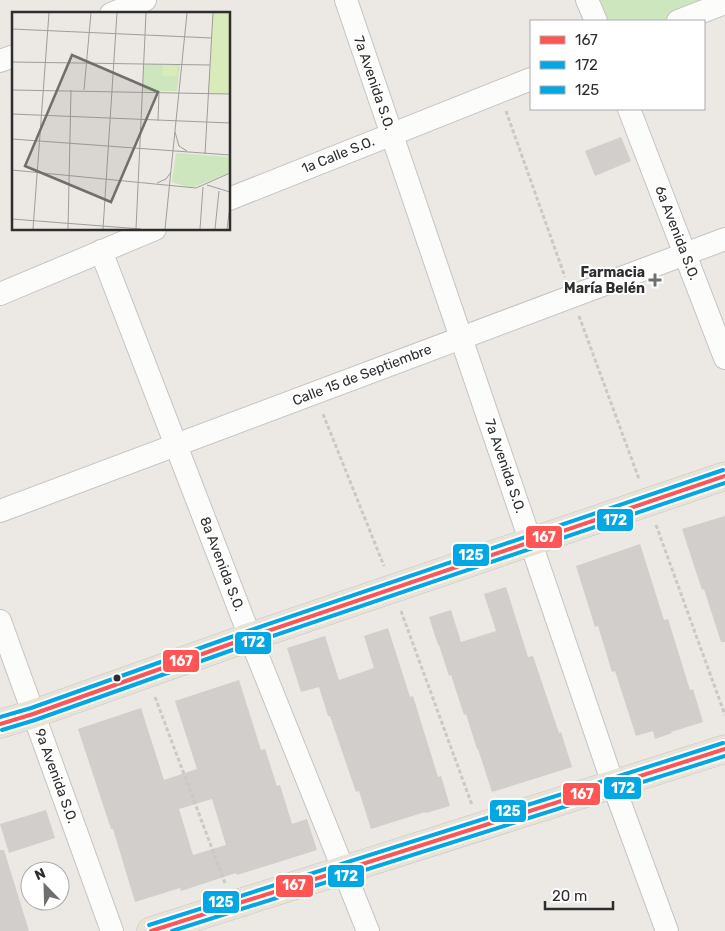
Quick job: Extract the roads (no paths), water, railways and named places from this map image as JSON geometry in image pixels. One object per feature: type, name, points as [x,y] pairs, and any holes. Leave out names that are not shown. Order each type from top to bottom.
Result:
[{"type":"highway","points":[[0,724],[34,714],[250,637],[530,541],[725,476]]},
{"type":"highway","points":[[151,931],[725,749]]},
{"type":"street","name":"7a Avenida S.O.","points":[[346,0],[613,784],[667,931]]},
{"type":"street","points":[[588,0],[596,20]]},
{"type":"street","points":[[681,20],[725,3]]},
{"type":"street","points":[[0,62],[12,57]]},
{"type":"street","name":"1a Calle S.O.","points":[[230,199],[530,79]]},
{"type":"street","name":"6a Avenida S.O.","points":[[629,110],[725,358]]},
{"type":"street","points":[[0,294],[153,230]]},
{"type":"street","name":"Calle 15 de Septiembre","points":[[0,510],[725,239]]},
{"type":"street","name":"8a Avenida S.O.","points":[[101,252],[250,637],[368,931]]},
{"type":"street","name":"9a Avenida S.O.","points":[[0,621],[112,931]]},
{"type":"place","name":"Farmacia María Belén","points":[[655,280]]}]
